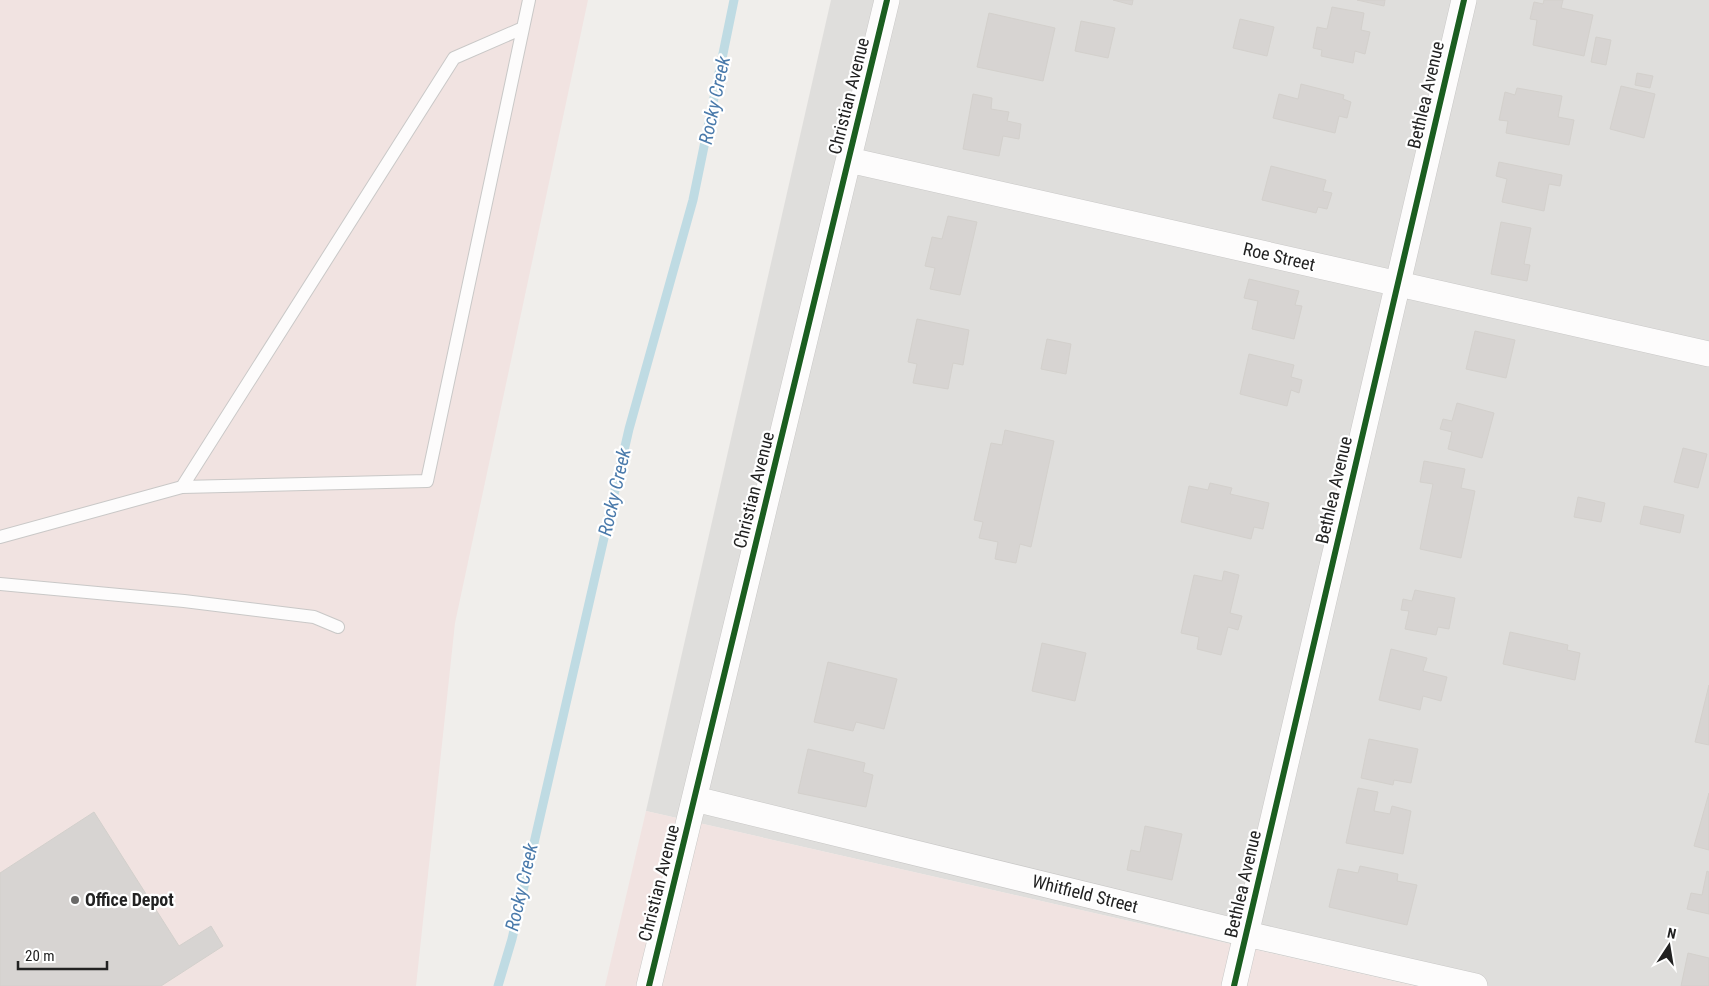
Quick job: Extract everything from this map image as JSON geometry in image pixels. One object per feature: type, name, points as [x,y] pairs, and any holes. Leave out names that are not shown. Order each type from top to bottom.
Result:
[{"type":"street","name":"Christian Avenue","points":[[649,986],[887,0]]},
{"type":"street","name":"Bethlea Avenue","points":[[1234,986],[1464,0]]},
{"type":"street","name":"Roe Street","points":[[849,160],[1709,354]]},
{"type":"street","name":"Whitfield Street","points":[[695,799],[1247,934],[1476,986]]},
{"type":"lane","points":[[0,537],[182,487],[427,482],[529,0]]},
{"type":"lane","points":[[182,487],[454,58],[523,28]]},
{"type":"lane","points":[[0,584],[164,599],[314,617],[338,626]]},
{"type":"shaded area","points":[[0,0],[588,0],[455,623],[416,986],[0,986]]},
{"type":"shaded area","points":[[831,0],[1709,0],[1709,986],[1415,986],[646,811]]},
{"type":"shaded area","points":[[646,811],[1415,986],[605,986]]},
{"type":"building","points":[[1113,0],[1133,0],[1132,5]]},
{"type":"building","points":[[1357,0],[1385,0],[1384,6]]},
{"type":"building","points":[[1544,0],[1563,0],[1561,8],[1593,15],[1584,56],[1533,45],[1537,20],[1530,19],[1534,2],[1543,4]]},
{"type":"building","points":[[1332,7],[1364,13],[1361,30],[1370,32],[1365,54],[1355,51],[1353,63],[1321,56],[1322,50],[1313,48],[1317,27],[1327,29]]},
{"type":"building","points":[[989,13],[1055,28],[1043,81],[977,67]]},
{"type":"building","points":[[1240,19],[1274,27],[1267,56],[1233,48]]},
{"type":"building","points":[[1081,21],[1115,28],[1108,58],[1075,51]]},
{"type":"building","points":[[1596,37],[1611,40],[1606,65],[1591,62]]},
{"type":"building","points":[[1637,73],[1653,76],[1650,88],[1635,85]]},
{"type":"building","points":[[1301,84],[1344,95],[1343,99],[1351,102],[1347,118],[1339,116],[1335,133],[1273,118],[1279,94],[1298,99]]},
{"type":"building","points":[[1621,86],[1655,94],[1644,138],[1610,129]]},
{"type":"building","points":[[1517,88],[1562,96],[1558,117],[1574,120],[1569,145],[1506,133],[1508,121],[1499,120],[1505,92],[1515,95]]},
{"type":"building","points":[[973,94],[992,98],[991,109],[1009,112],[1007,121],[1021,124],[1019,139],[1003,136],[999,156],[963,149]]},
{"type":"building","points":[[1499,162],[1562,175],[1560,186],[1549,184],[1544,211],[1502,202],[1507,179],[1496,176]]},
{"type":"building","points":[[1271,166],[1326,180],[1323,191],[1332,193],[1327,209],[1318,207],[1316,213],[1262,200]]},
{"type":"building","points":[[948,216],[977,222],[960,295],[930,289],[935,268],[925,266],[932,237],[942,239]]},
{"type":"building","points":[[1501,222],[1531,228],[1524,264],[1530,265],[1527,281],[1491,274]]},
{"type":"building","points":[[1249,279],[1299,291],[1295,305],[1302,306],[1294,339],[1252,329],[1258,301],[1244,298]]},
{"type":"building","points":[[917,319],[969,330],[963,365],[953,363],[948,389],[913,383],[917,364],[908,362]]},
{"type":"building","points":[[1475,331],[1515,340],[1506,378],[1466,369]]},
{"type":"building","points":[[1047,339],[1071,344],[1066,374],[1041,369]]},
{"type":"building","points":[[1249,354],[1294,365],[1291,377],[1302,380],[1299,393],[1291,390],[1287,406],[1240,394]]},
{"type":"building","points":[[1457,403],[1494,413],[1482,458],[1448,449],[1452,432],[1440,429],[1443,419],[1452,421]]},
{"type":"building","points":[[1005,430],[1054,441],[1031,547],[1020,544],[1016,563],[995,559],[998,542],[979,538],[983,522],[974,520],[991,443],[1002,445]]},
{"type":"building","points":[[1683,448],[1707,454],[1698,488],[1674,482]]},
{"type":"building","points":[[1424,461],[1465,469],[1461,488],[1475,491],[1461,558],[1420,549],[1433,484],[1420,482]]},
{"type":"building","points":[[1210,483],[1232,488],[1230,494],[1269,503],[1263,529],[1254,527],[1251,539],[1181,522],[1189,486],[1208,490]]},
{"type":"building","points":[[1578,497],[1605,503],[1601,522],[1574,517]]},
{"type":"building","points":[[1644,506],[1684,515],[1680,533],[1640,524]]},
{"type":"building","points":[[1224,571],[1239,575],[1230,613],[1242,616],[1238,630],[1228,627],[1221,655],[1197,649],[1199,637],[1181,633],[1194,575],[1222,581]]},
{"type":"building","points":[[1415,590],[1455,598],[1449,629],[1438,627],[1436,635],[1405,629],[1409,611],[1401,610],[1403,599],[1412,601]]},
{"type":"building","points":[[1510,632],[1568,645],[1567,650],[1580,653],[1575,680],[1503,664]]},
{"type":"building","points":[[1042,643],[1086,653],[1075,701],[1032,691]]},
{"type":"building","points":[[1391,649],[1427,658],[1423,671],[1447,677],[1441,701],[1423,696],[1420,710],[1379,700]]},
{"type":"building","points":[[828,662],[897,679],[884,729],[856,722],[853,731],[814,722]]},
{"type":"building","points":[[1709,685],[1709,745],[1695,742]]},
{"type":"building","points":[[1369,739],[1418,749],[1411,783],[1394,780],[1393,785],[1361,778]]},
{"type":"building","points":[[808,749],[865,763],[863,772],[873,775],[866,807],[798,793]]},
{"type":"building","points":[[1358,788],[1378,792],[1374,811],[1390,814],[1392,806],[1411,811],[1403,854],[1346,843]]},
{"type":"building","points":[[1709,793],[1709,850],[1694,846]]},
{"type":"building","name":"Office Depot","points":[[94,812],[179,946],[211,926],[223,946],[161,986],[0,986],[0,873]]},
{"type":"building","points":[[1145,826],[1182,834],[1172,880],[1127,870],[1131,850],[1140,852]]},
{"type":"building","points":[[1360,866],[1398,874],[1397,881],[1417,885],[1407,925],[1329,907],[1338,869],[1358,873]]},
{"type":"building","points":[[1707,871],[1709,872],[1709,914],[1687,909],[1691,893],[1702,895]]},
{"type":"building","points":[[1688,953],[1709,958],[1709,986],[1681,986]]},
{"type":"waterway","name":"Rocky Creek","points":[[498,986],[512,939],[629,429],[693,200],[734,0]]},
{"type":"cycle path","points":[[649,986],[887,0]]},
{"type":"cycle path","points":[[1234,986],[1464,0]]},
{"type":"place","name":"Office Depot","points":[[75,900]]}]
